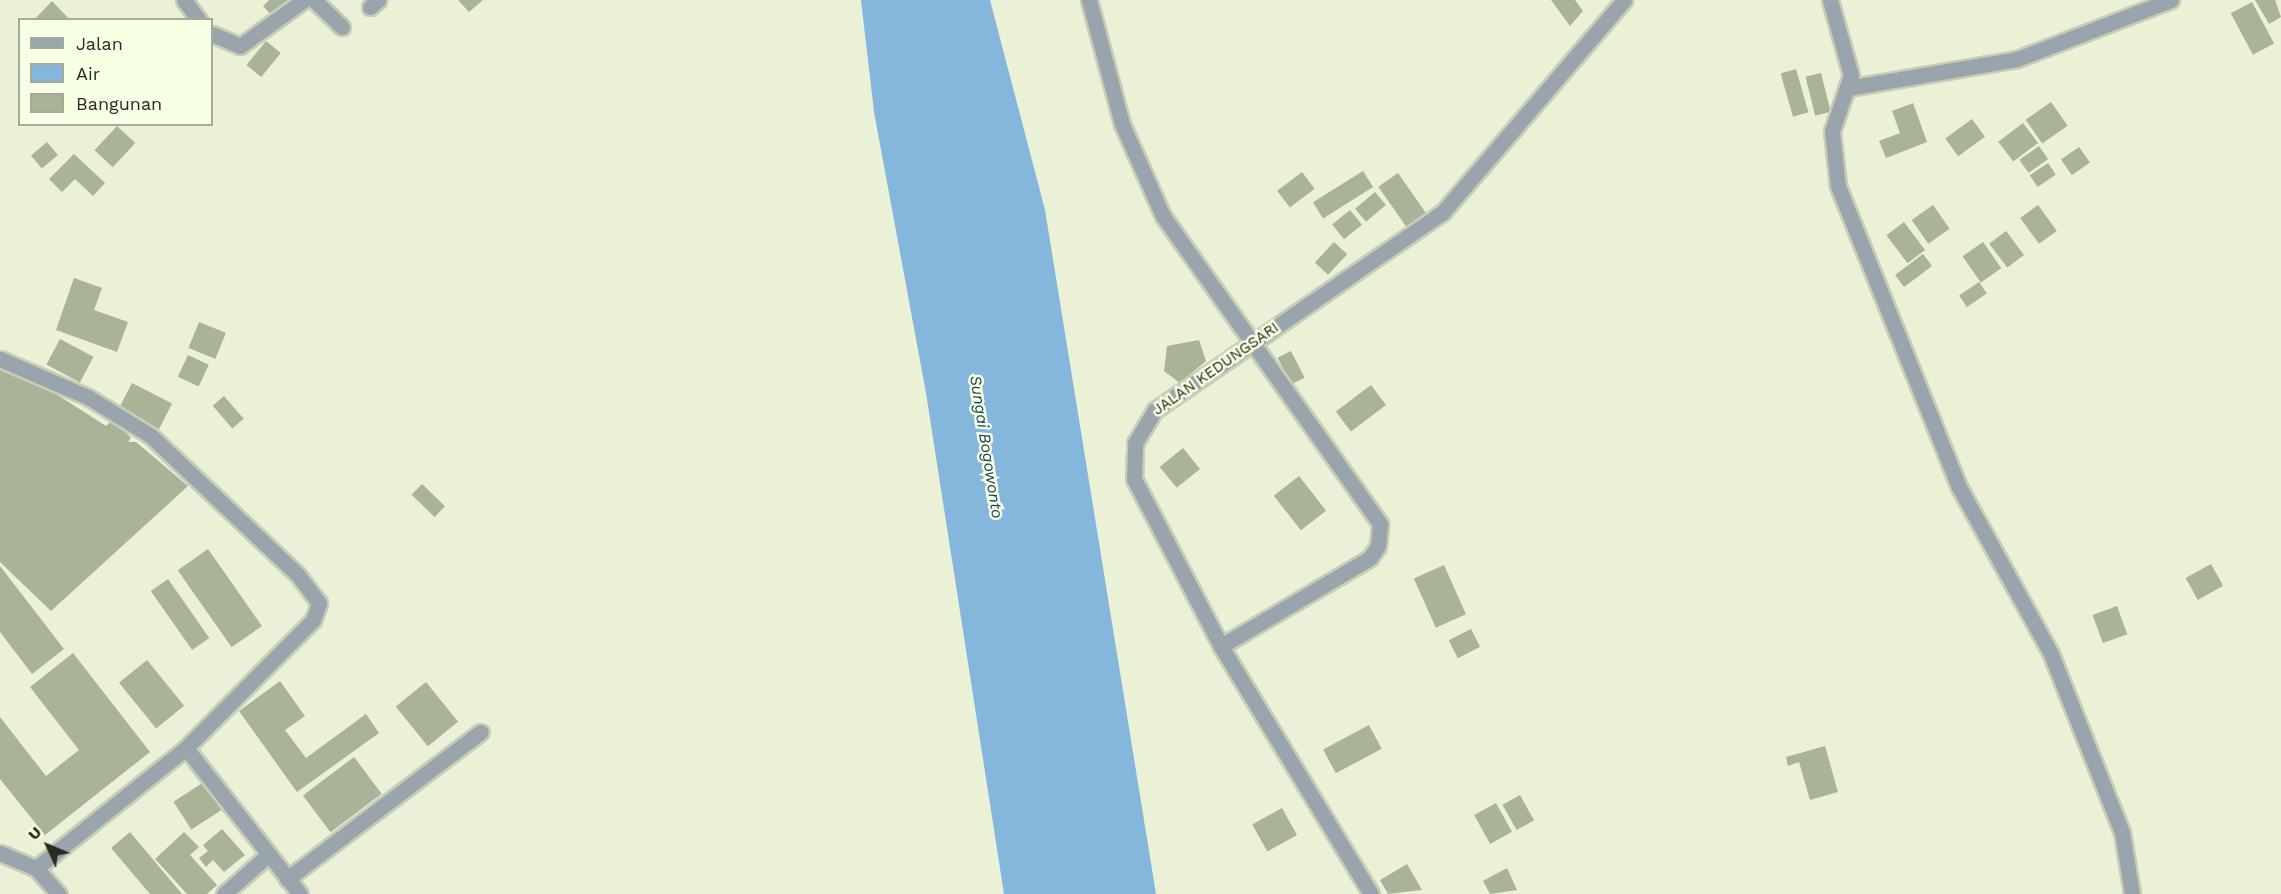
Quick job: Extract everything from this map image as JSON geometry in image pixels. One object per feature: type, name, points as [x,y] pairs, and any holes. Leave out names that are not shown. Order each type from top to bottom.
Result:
[{"type":"street","points":[[184,0],[198,18]]},
{"type":"street","points":[[213,34],[240,46],[304,0]]},
{"type":"street","points":[[314,0],[342,27]]},
{"type":"street","points":[[1089,0],[1122,124],[1163,216],[1359,489],[1380,531],[1370,558],[1221,646]]},
{"type":"street","name":"JALAN KEDUNGSARI","points":[[1371,894],[1221,646],[1134,479],[1134,450],[1139,429],[1155,410],[1443,212],[1624,0]]},
{"type":"street","points":[[1830,0],[1851,75],[1832,131],[1838,186],[1959,487],[2051,654],[2122,832],[2132,894]]},
{"type":"street","points":[[1848,88],[2017,59],[2171,0]]},
{"type":"street","points":[[0,359],[88,397],[151,436],[316,595],[313,620],[186,748],[36,868]]},
{"type":"street","points":[[287,879],[482,732]]},
{"type":"street","points":[[186,748],[300,894]]},
{"type":"street","points":[[0,853],[36,868],[59,894]]},
{"type":"street","points":[[224,894],[268,855]]},
{"type":"water","name":"Sungai Bogowonto","points":[[861,0],[990,0],[1045,210],[1156,894],[1004,894],[926,393],[874,112]]},
{"type":"building","points":[[269,0],[293,0],[274,18],[263,6]]},
{"type":"building","points":[[458,0],[483,0],[469,12]]},
{"type":"building","points":[[1551,0],[1575,0],[1583,11],[1570,26]]},
{"type":"building","points":[[2255,0],[2275,0],[2281,17],[2269,24]]},
{"type":"building","points":[[52,1],[68,18],[36,18]]},
{"type":"building","points":[[2252,2],[2274,43],[2253,55],[2231,13]]},
{"type":"building","points":[[266,41],[281,53],[261,77],[246,65]]},
{"type":"building","points":[[1796,69],[1808,112],[1793,117],[1781,73]]},
{"type":"building","points":[[1821,73],[1831,112],[1815,116],[1805,77]]},
{"type":"building","points":[[2051,102],[2068,126],[2042,144],[2026,120]]},
{"type":"building","points":[[1913,103],[1927,142],[1886,158],[1879,141],[1900,133],[1892,111]]},
{"type":"building","points":[[1972,119],[1985,137],[1958,156],[1945,138]]},
{"type":"building","points":[[2023,123],[2038,143],[2013,162],[1998,142]]},
{"type":"building","points":[[117,126],[135,143],[113,167],[94,150]]},
{"type":"building","points":[[47,142],[58,155],[42,169],[31,155]]},
{"type":"building","points":[[2039,146],[2048,159],[2029,173],[2019,160]]},
{"type":"building","points":[[2079,147],[2090,163],[2072,175],[2061,160]]},
{"type":"building","points":[[74,154],[105,183],[93,196],[75,179],[62,192],[49,179]]},
{"type":"building","points":[[2048,163],[2056,175],[2038,187],[2030,175]]},
{"type":"building","points":[[1363,171],[1373,187],[1323,218],[1313,202]]},
{"type":"building","points":[[1302,172],[1315,189],[1290,207],[1277,191]]},
{"type":"building","points":[[1398,173],[1426,213],[1406,227],[1378,187]]},
{"type":"building","points":[[1375,192],[1386,205],[1366,222],[1355,209]]},
{"type":"building","points":[[1933,205],[1950,229],[1928,244],[1912,220]]},
{"type":"building","points":[[2038,205],[2057,231],[2039,244],[2020,218]]},
{"type":"building","points":[[1350,210],[1362,225],[1344,239],[1332,224]]},
{"type":"building","points":[[1904,222],[1925,250],[1907,263],[1886,235]]},
{"type":"building","points":[[2006,231],[2024,255],[2007,268],[1989,244]]},
{"type":"building","points":[[1334,242],[1347,254],[1328,275],[1315,262]]},
{"type":"building","points":[[1983,242],[2001,268],[1981,283],[1963,256]]},
{"type":"building","points":[[1923,254],[1932,266],[1904,287],[1895,275]]},
{"type":"building","points":[[74,278],[102,288],[94,310],[128,322],[117,352],[56,330]]},
{"type":"building","points":[[1979,282],[1987,294],[1967,307],[1959,295]]},
{"type":"building","points":[[199,322],[226,333],[215,359],[189,348]]},
{"type":"building","points":[[60,339],[94,357],[80,382],[46,365]]},
{"type":"building","points":[[1199,340],[1206,361],[1180,383],[1164,371],[1167,346]]},
{"type":"building","points":[[1291,351],[1305,378],[1291,385],[1278,358]]},
{"type":"building","points":[[188,355],[209,365],[199,386],[178,377]]},
{"type":"building","points":[[0,369],[21,379],[28,376],[106,426],[113,419],[131,438],[128,442],[136,442],[188,486],[51,611],[0,562]]},
{"type":"building","points":[[132,383],[172,403],[159,429],[119,409]]},
{"type":"building","points":[[1371,385],[1386,405],[1351,431],[1336,411]]},
{"type":"building","points":[[224,396],[244,419],[232,428],[213,406]]},
{"type":"building","points":[[1183,448],[1200,469],[1177,488],[1160,467]]},
{"type":"building","points":[[1299,476],[1326,511],[1301,530],[1274,496]]},
{"type":"building","points":[[422,484],[445,506],[435,517],[412,495]]},
{"type":"building","points":[[208,549],[262,626],[232,647],[178,570]]},
{"type":"building","points":[[2211,564],[2223,586],[2198,600],[2186,578]]},
{"type":"building","points":[[1444,565],[1466,614],[1436,628],[1414,578]]},
{"type":"building","points":[[0,566],[64,649],[32,674],[0,632]]},
{"type":"building","points":[[168,579],[209,638],[192,650],[151,591]]},
{"type":"building","points":[[2117,606],[2127,634],[2103,643],[2093,615]]},
{"type":"building","points":[[1471,629],[1480,647],[1458,658],[1449,640]]},
{"type":"building","points":[[73,653],[150,752],[45,835],[0,779],[0,717],[46,776],[79,750],[30,687]]},
{"type":"building","points":[[147,660],[184,706],[156,729],[119,683]]},
{"type":"building","points":[[280,681],[305,716],[285,730],[306,758],[366,714],[379,733],[297,792],[239,711]]},
{"type":"building","points":[[426,682],[458,722],[428,746],[396,707]]},
{"type":"building","points":[[1369,725],[1382,749],[1336,773],[1323,749]]},
{"type":"building","points":[[1825,746],[1838,792],[1810,800],[1799,762],[1788,766],[1786,757]]},
{"type":"building","points":[[354,757],[382,794],[331,832],[303,796]]},
{"type":"building","points":[[207,780],[225,808],[191,829],[173,802]]},
{"type":"building","points":[[1520,795],[1534,820],[1517,830],[1503,805]]},
{"type":"building","points":[[1496,803],[1512,832],[1490,844],[1474,815]]},
{"type":"building","points":[[1282,808],[1297,835],[1267,852],[1252,824]]},
{"type":"building","points":[[222,829],[245,855],[224,872],[213,860],[206,867],[199,858],[208,851],[203,845]]},
{"type":"building","points":[[130,832],[182,894],[150,894],[111,848]]},
{"type":"building","points":[[184,832],[199,847],[190,855],[217,885],[207,894],[187,894],[155,859]]},
{"type":"building","points":[[1407,864],[1422,890],[1388,894],[1380,880]]},
{"type":"building","points":[[1507,868],[1517,890],[1490,894],[1483,881]]}]
